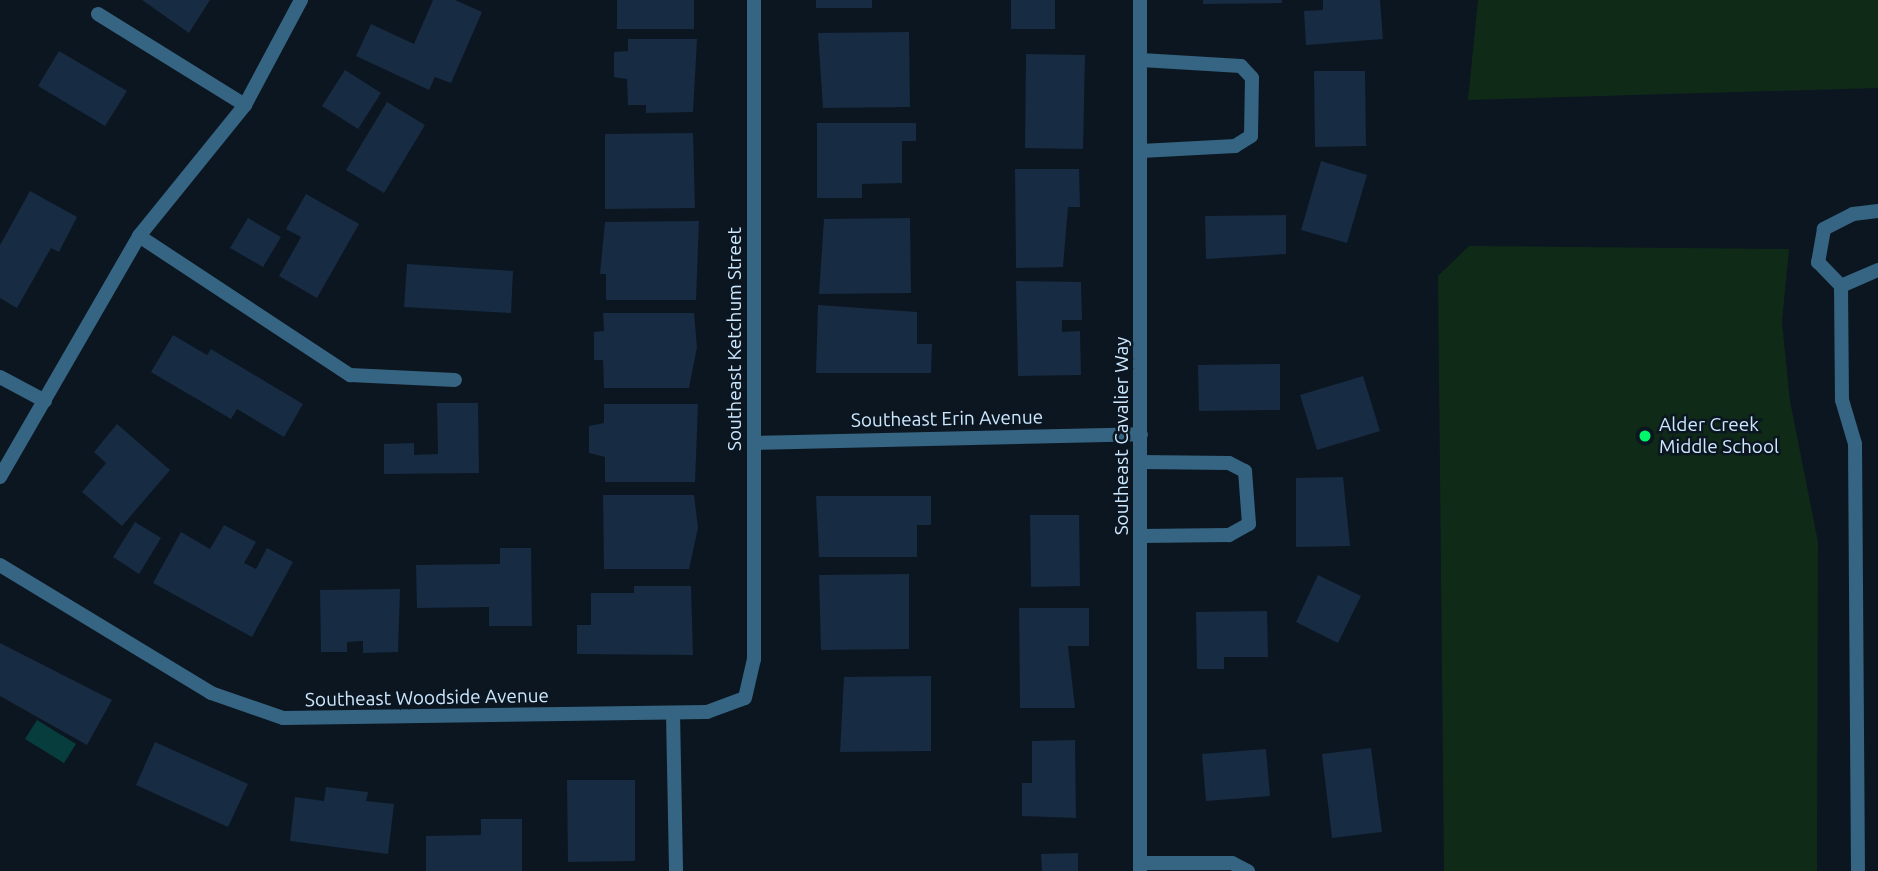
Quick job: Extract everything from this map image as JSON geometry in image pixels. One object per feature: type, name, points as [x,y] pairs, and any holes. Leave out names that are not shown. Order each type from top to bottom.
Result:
[{"type":"street","points":[[0,477],[139,236],[245,105],[301,0]]},
{"type":"street","name":"Southeast Ketchum Street","points":[[752,678],[754,0]]},
{"type":"street","name":"Southeast Cavalier Way","points":[[1140,0],[1140,867]]},
{"type":"street","points":[[98,14],[245,105]]},
{"type":"street","points":[[1141,60],[1241,66],[1252,78],[1251,136],[1235,146],[1141,151]]},
{"type":"street","points":[[1858,871],[1855,444],[1842,400],[1841,286],[1818,262],[1824,229],[1853,214],[1878,211]]},
{"type":"street","points":[[139,236],[351,375],[455,380]]},
{"type":"street","points":[[1841,286],[1878,271]]},
{"type":"street","points":[[0,377],[45,401]]},
{"type":"street","name":"Southeast Erin Avenue","points":[[754,443],[1141,434]]},
{"type":"street","points":[[1141,462],[1229,463],[1244,471],[1249,511],[1240,533],[1142,536]]},
{"type":"street","name":"Southeast Woodside Avenue","points":[[0,565],[211,693],[283,718],[673,713],[730,707],[745,698],[752,678]]},
{"type":"street","points":[[673,713],[676,871]]},
{"type":"street","points":[[1140,867],[1232,863],[1248,871]]},
{"type":"shaded area","points":[[1478,0],[1878,0],[1878,88],[1468,100]]},
{"type":"shaded area","points":[[1469,246],[1789,249],[1782,322],[1790,401],[1818,542],[1817,871],[1444,871],[1438,276]]},
{"type":"shaded area","points":[[37,720],[76,744],[64,763],[25,739]]},
{"type":"building","points":[[142,0],[210,0],[189,33]]},
{"type":"building","points":[[433,0],[455,0],[482,12],[451,83],[435,77],[429,90],[356,56],[371,24],[414,44]]},
{"type":"building","points":[[617,0],[694,0],[694,29],[617,29]]},
{"type":"building","points":[[816,0],[872,0],[872,8],[816,8]]},
{"type":"building","points":[[1011,0],[1055,0],[1055,29],[1011,29]]},
{"type":"building","points":[[1203,0],[1282,0],[1282,3],[1203,4]]},
{"type":"building","points":[[1323,0],[1380,0],[1383,39],[1306,45],[1304,11],[1323,10]]},
{"type":"building","points":[[909,32],[910,107],[823,108],[818,33]]},
{"type":"building","points":[[628,39],[697,39],[693,112],[646,113],[646,105],[628,105],[627,79],[614,77],[614,52],[628,51]]},
{"type":"building","points":[[59,51],[127,91],[105,126],[38,86]]},
{"type":"building","points":[[1026,54],[1085,55],[1083,149],[1025,148]]},
{"type":"building","points":[[345,70],[381,93],[358,129],[322,106]]},
{"type":"building","points":[[1314,71],[1365,71],[1366,146],[1315,147]]},
{"type":"building","points":[[387,102],[425,125],[384,193],[346,170]]},
{"type":"building","points":[[817,123],[916,123],[916,141],[902,141],[902,183],[862,184],[862,198],[817,198]]},
{"type":"building","points":[[693,133],[695,208],[605,209],[605,134]]},
{"type":"building","points":[[1321,161],[1367,175],[1347,243],[1301,230]]},
{"type":"building","points":[[1015,169],[1079,169],[1080,207],[1068,207],[1063,267],[1016,268]]},
{"type":"building","points":[[30,191],[77,217],[59,252],[51,248],[17,308],[0,298],[0,245]]},
{"type":"building","points":[[306,194],[359,224],[317,298],[279,276],[301,237],[286,229]]},
{"type":"building","points":[[1286,215],[1286,254],[1206,259],[1205,216]]},
{"type":"building","points":[[248,218],[281,237],[263,267],[230,248]]},
{"type":"building","points":[[910,218],[911,293],[819,294],[824,219]]},
{"type":"building","points":[[699,221],[696,300],[606,300],[606,274],[600,274],[605,222]]},
{"type":"building","points":[[407,264],[513,271],[511,313],[404,307]]},
{"type":"building","points":[[1016,281],[1081,282],[1082,320],[1062,320],[1062,332],[1080,331],[1081,375],[1018,376]]},
{"type":"building","points":[[818,305],[917,312],[917,344],[932,344],[931,373],[816,373]]},
{"type":"building","points":[[603,313],[694,313],[697,347],[689,388],[604,388],[603,360],[594,360],[594,332],[604,331]]},
{"type":"building","points":[[173,335],[207,355],[211,349],[303,404],[284,437],[237,409],[231,419],[151,372]]},
{"type":"building","points":[[1280,364],[1280,410],[1199,411],[1198,365]]},
{"type":"building","points":[[1363,376],[1380,431],[1317,450],[1300,395]]},
{"type":"building","points":[[437,403],[478,403],[479,473],[384,474],[384,444],[414,443],[414,455],[438,454]]},
{"type":"building","points":[[604,404],[698,404],[695,482],[605,482],[605,457],[589,453],[589,426],[604,423]]},
{"type":"building","points":[[117,424],[170,470],[122,526],[82,492],[106,463],[94,452]]},
{"type":"building","points":[[1343,477],[1350,546],[1296,547],[1296,478]]},
{"type":"building","points":[[603,495],[694,495],[698,528],[689,569],[604,569]]},
{"type":"building","points":[[816,496],[931,496],[931,525],[917,525],[917,557],[819,557]]},
{"type":"building","points":[[1030,515],[1079,515],[1080,586],[1031,587]]},
{"type":"building","points":[[135,522],[161,538],[139,574],[113,557]]},
{"type":"building","points":[[224,525],[256,542],[244,563],[256,569],[267,548],[293,562],[252,637],[153,583],[181,532],[210,549]]},
{"type":"building","points":[[500,548],[531,548],[532,626],[489,626],[489,607],[417,608],[416,565],[500,564]]},
{"type":"building","points":[[909,574],[909,649],[821,650],[819,575]]},
{"type":"building","points":[[1318,575],[1361,596],[1338,643],[1296,622]]},
{"type":"building","points":[[634,586],[691,586],[693,655],[577,654],[577,625],[591,625],[591,593],[634,593]]},
{"type":"building","points":[[400,589],[398,652],[363,653],[363,641],[347,642],[347,652],[321,652],[320,590]]},
{"type":"building","points":[[1019,608],[1089,608],[1089,646],[1068,646],[1075,708],[1020,708]]},
{"type":"building","points":[[1267,611],[1268,657],[1224,657],[1224,669],[1197,669],[1196,612]]},
{"type":"building","points":[[0,643],[112,700],[87,745],[0,696]]},
{"type":"building","points":[[931,676],[931,751],[840,752],[844,677]]},
{"type":"building","points":[[1075,740],[1076,818],[1022,816],[1022,783],[1032,783],[1032,741]]},
{"type":"building","points":[[155,742],[248,784],[228,827],[136,785]]},
{"type":"building","points":[[1371,748],[1382,832],[1332,838],[1322,754]]},
{"type":"building","points":[[1266,749],[1270,796],[1206,801],[1202,754]]},
{"type":"building","points":[[567,780],[635,780],[635,861],[568,862]]},
{"type":"building","points":[[326,787],[368,792],[366,801],[394,804],[388,854],[290,841],[295,797],[324,801]]},
{"type":"building","points":[[481,819],[522,819],[522,871],[426,871],[426,836],[481,835]]},
{"type":"building","points":[[1078,853],[1078,871],[1042,871],[1041,854]]},
{"type":"place","name":"Alder Creek Middle School","points":[[1645,436]]}]
